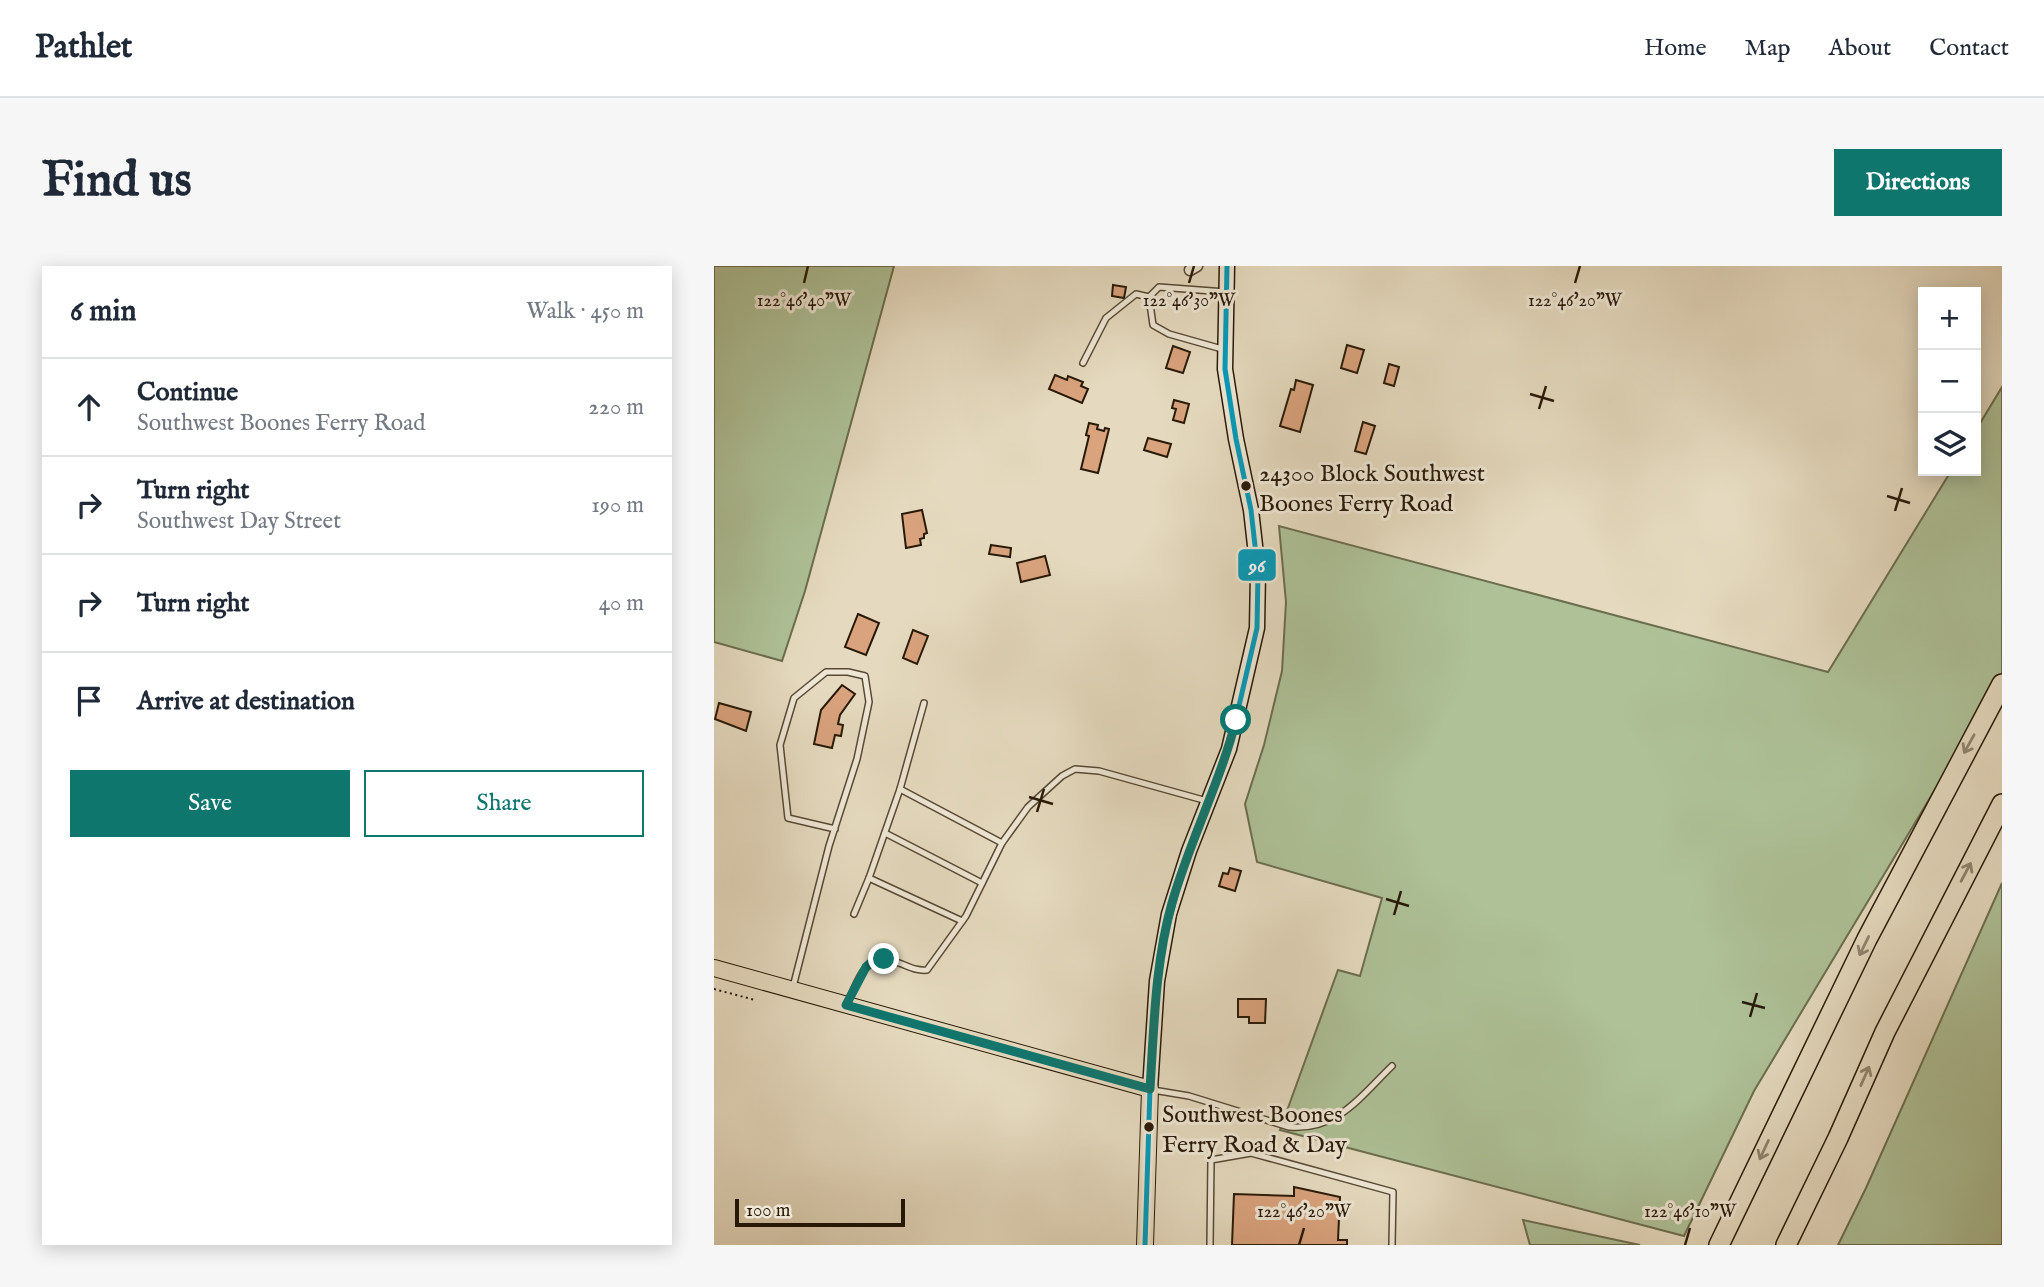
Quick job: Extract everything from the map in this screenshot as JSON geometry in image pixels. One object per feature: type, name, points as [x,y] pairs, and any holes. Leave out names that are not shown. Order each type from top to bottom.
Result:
[{"type":"highway","points":[[1719,1245],[1867,939],[2002,684]]},
{"type":"highway","points":[[1786,1245],[1885,1032],[2002,804]]},
{"type":"highway","points":[[1801,1245],[1838,1138]]},
{"type":"main road","points":[[1145,1245],[1150,1089],[1157,981],[1164,940],[1183,869],[1233,734],[1257,628],[1258,572],[1251,510],[1225,369],[1227,266]]},
{"type":"main road","points":[[714,968],[1150,1089]]},
{"type":"lane","points":[[1149,298],[1160,288],[1226,292]]},
{"type":"lane","points":[[1083,363],[1106,318],[1136,294],[1149,298]]},
{"type":"lane","points":[[1149,298],[1153,325],[1169,334],[1225,349]]},
{"type":"lane","points":[[792,990],[835,829],[857,759],[869,702],[865,676],[848,672],[826,672],[793,698],[780,745],[788,818],[835,829]]},
{"type":"lane","points":[[854,914],[900,789],[923,702]]},
{"type":"lane","points":[[846,1005],[866,967],[873,961],[884,959],[918,971],[927,970],[962,921],[1002,843],[1028,807],[1062,776],[1075,769],[1099,771],[1210,802]]},
{"type":"lane","points":[[900,789],[1002,843]]},
{"type":"lane","points":[[885,833],[982,883]]},
{"type":"lane","points":[[869,878],[962,921]]},
{"type":"lane","points":[[1150,1089],[1189,1096],[1289,1127],[1304,1128],[1344,1114],[1392,1066]]},
{"type":"lane","points":[[1210,1245],[1211,1160],[1251,1153],[1393,1192],[1392,1245]]},
{"type":"path","points":[[714,989],[755,1000]]},
{"type":"green space","points":[[714,266],[894,266],[805,591],[782,661],[714,642]]},
{"type":"green space","points":[[2002,387],[2002,678],[1754,1091],[1684,1236],[1280,1130],[1338,970],[1360,976],[1382,898],[1257,862],[1245,804],[1264,745],[1282,671],[1286,602],[1279,526],[1828,672],[1948,476],[1981,476],[1981,422]]},
{"type":"green space","points":[[2002,883],[2002,1245],[1838,1245],[1866,1188]]},
{"type":"green space","points":[[1523,1220],[1640,1245],[1530,1245]]},
{"type":"building","points":[[1113,285],[1126,287],[1124,298],[1112,296]]},
{"type":"building","points":[[1347,345],[1364,350],[1357,373],[1341,368]]},
{"type":"building","points":[[1173,346],[1190,352],[1183,373],[1166,368]]},
{"type":"building","points":[[1389,364],[1399,367],[1394,386],[1384,383]]},
{"type":"building","points":[[1055,375],[1067,380],[1068,376],[1083,382],[1081,386],[1088,389],[1082,403],[1049,389]]},
{"type":"building","points":[[1296,380],[1313,385],[1300,432],[1280,426]]},
{"type":"building","points":[[1174,400],[1189,404],[1184,423],[1173,420],[1176,409],[1172,408]]},
{"type":"building","points":[[1363,422],[1375,426],[1366,454],[1355,451]]},
{"type":"building","points":[[1089,423],[1098,425],[1097,429],[1109,429],[1098,473],[1081,469],[1089,436],[1086,435]]},
{"type":"building","points":[[1148,438],[1171,444],[1167,457],[1144,450]]},
{"type":"building","points":[[922,510],[927,533],[920,539],[921,545],[906,548],[902,514]]},
{"type":"building","points":[[991,545],[1011,548],[1010,557],[989,554]]},
{"type":"building","points":[[1045,556],[1050,575],[1021,582],[1017,563]]},
{"type":"building","points":[[858,614],[879,623],[866,655],[845,647]]},
{"type":"building","points":[[913,630],[928,636],[917,664],[903,658]]},
{"type":"building","points":[[842,685],[855,694],[840,715],[838,724],[843,725],[841,736],[835,735],[832,748],[814,744],[821,710]]},
{"type":"building","points":[[719,703],[751,712],[746,731],[715,719]]},
{"type":"building","points":[[1230,868],[1241,871],[1235,891],[1219,886],[1223,873],[1228,874]]},
{"type":"building","points":[[1238,999],[1266,999],[1265,1023],[1249,1023],[1249,1017],[1238,1017]]},
{"type":"building","points":[[1294,1187],[1340,1197],[1338,1240],[1347,1240],[1347,1245],[1232,1245],[1234,1194],[1294,1196]]},
{"type":"transit line","name":"96","points":[[1145,1245],[1150,1089],[1157,981],[1164,940],[1183,869],[1229,749],[1257,628],[1258,572],[1251,510],[1225,369],[1227,266]]},
{"type":"place","name":"24300 Block Southwest Boones Ferry Road","points":[[1246,486]]},
{"type":"place","name":"Southwest Boones Ferry Road & Day","points":[[1149,1127]]},
{"type":"route","points":[[884,959],[873,961],[866,967],[846,1005],[1150,1089],[1157,981],[1169,914],[1189,850],[1229,749],[1236,720]]}]
